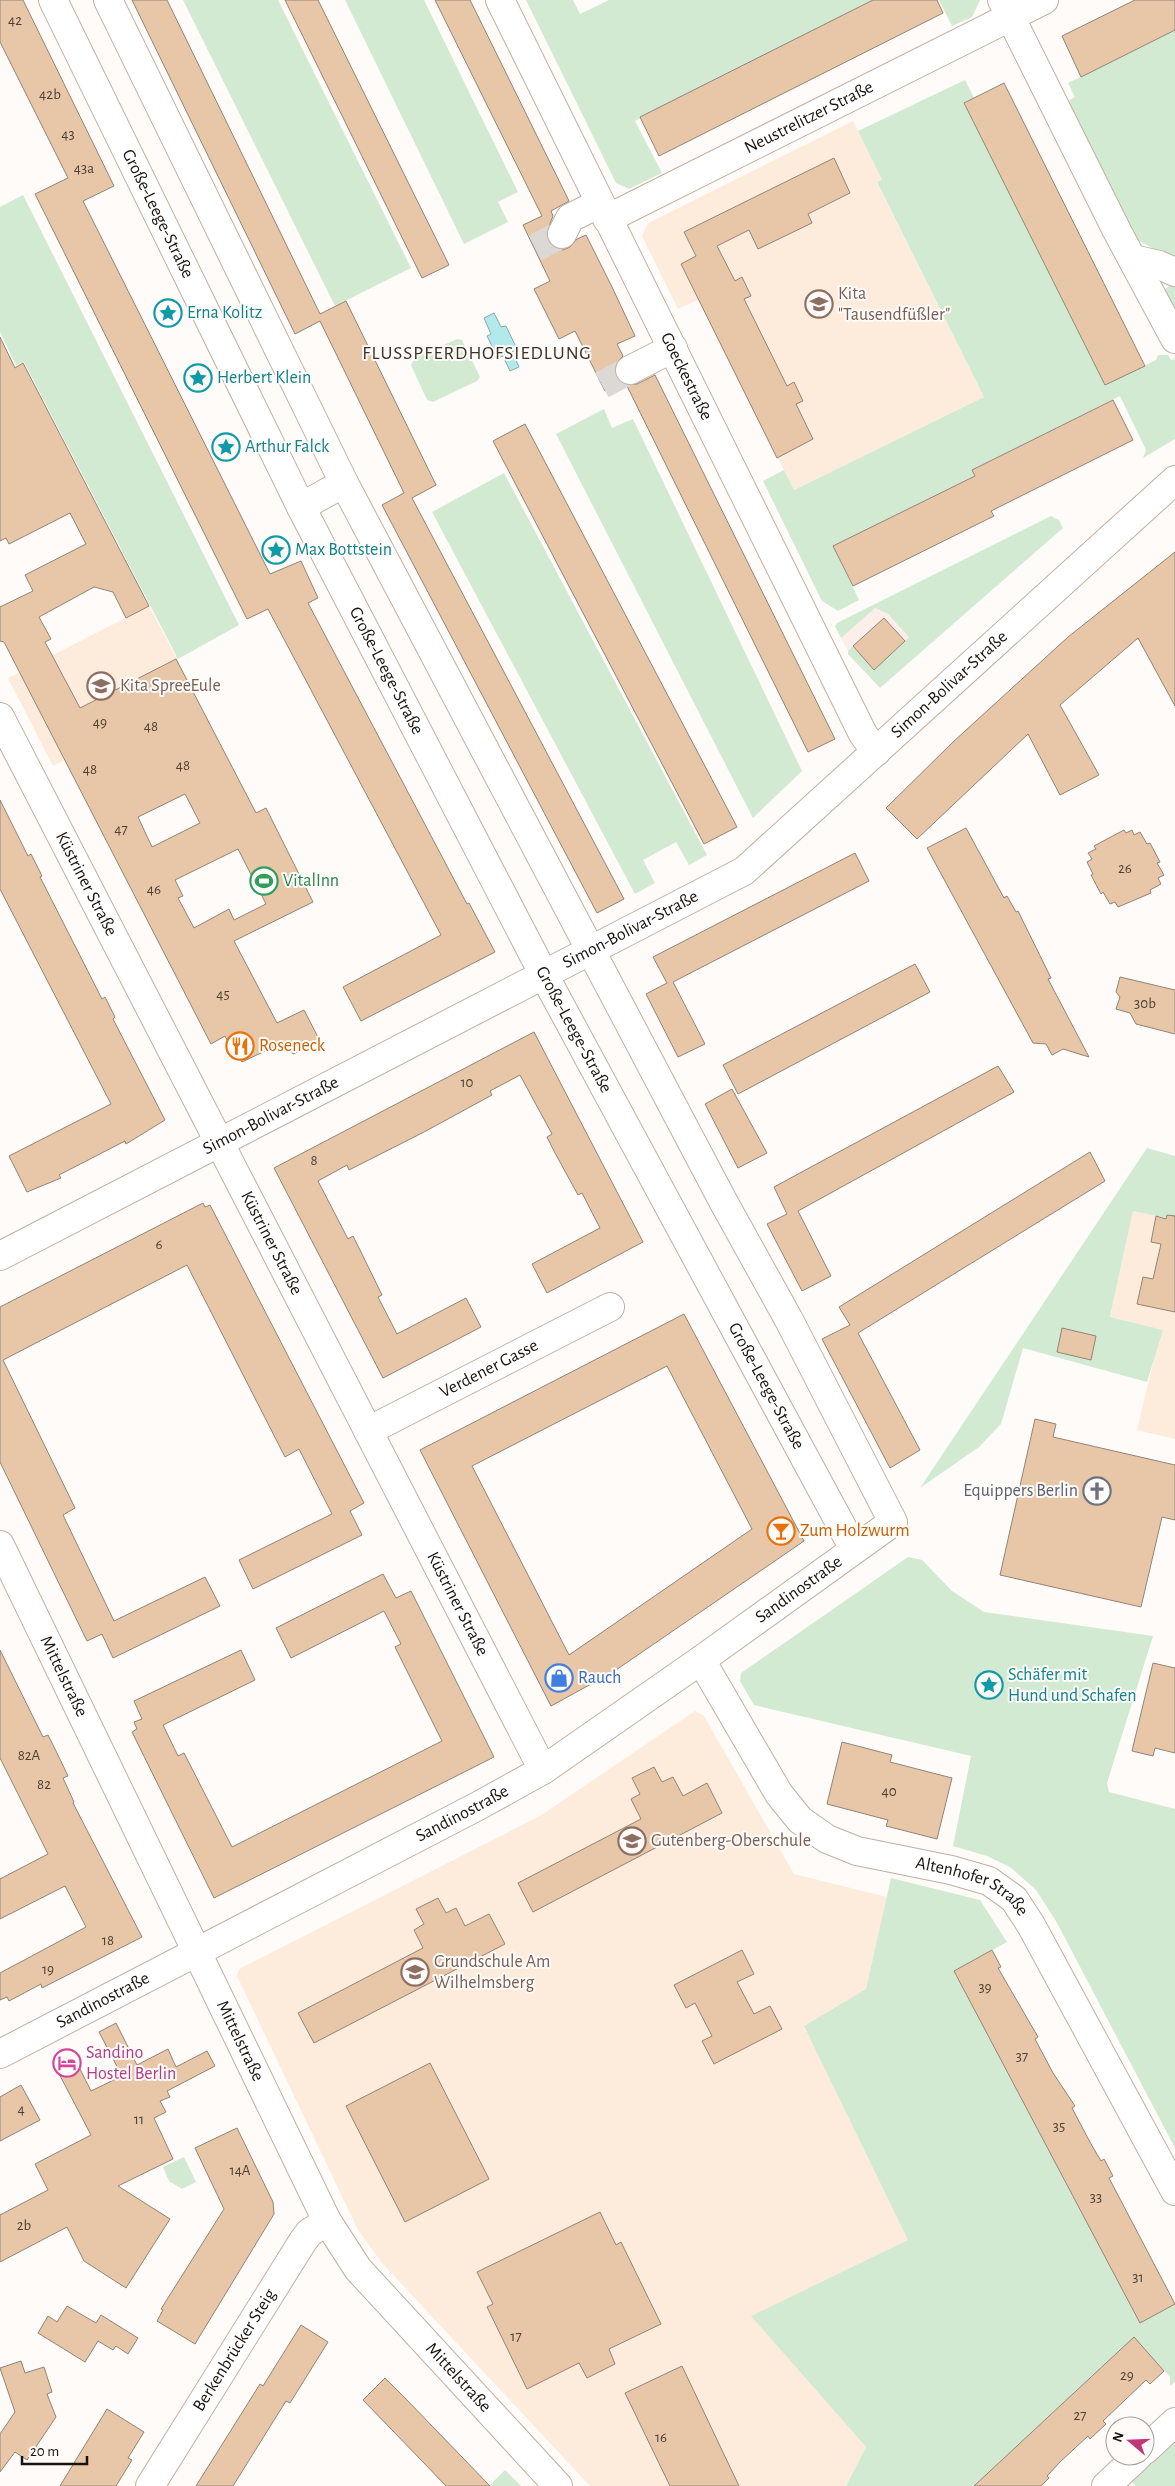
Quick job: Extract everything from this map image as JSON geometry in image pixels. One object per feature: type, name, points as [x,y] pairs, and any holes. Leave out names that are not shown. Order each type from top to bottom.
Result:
[{"type":"street","name":"Große-Leege-Straße","points":[[53,0],[301,507],[544,975],[854,1549]]},
{"type":"street","points":[[108,0],[344,484],[591,952]]},
{"type":"street","name":"Goeckestraße","points":[[500,0],[863,734],[876,752]]},
{"type":"street","name":"Neustrelitzer Straße","points":[[562,234],[570,218],[604,211],[1006,8],[1044,0]]},
{"type":"street","points":[[1006,8],[1117,231],[1134,259],[1175,339]]},
{"type":"street","points":[[1134,259],[1159,265],[1175,272]]},
{"type":"street","points":[[630,370],[673,348]]},
{"type":"street","name":"Simon-Bolivar-Straße","points":[[0,1256],[591,952],[744,871],[1175,480]]},
{"type":"street","points":[[301,507],[344,484]]},
{"type":"street","name":"Küstriner Straße","points":[[0,717],[423,1534],[543,1770]]},
{"type":"street","name":"Sandinostraße","points":[[0,2054],[198,1950],[302,1898],[543,1770],[701,1660],[893,1522],[789,1320],[723,1201],[591,952]]},
{"type":"street","name":"Verdener Gasse","points":[[368,1431],[610,1307]]},
{"type":"street","name":"Mittelstraße","points":[[0,1544],[198,1950],[246,2057],[327,2222],[358,2269],[558,2486]]},
{"type":"street","name":"Altenhofer Straße","points":[[701,1660],[779,1794],[800,1820],[827,1839],[857,1851],[950,1870],[989,1881],[1014,1899],[1031,1925],[1175,2191]]},
{"type":"street","name":"Berkenbrücker Steig","points":[[150,2486],[303,2241],[309,2233],[327,2222]]},
{"type":"street","points":[[1155,2441],[1175,2422]]},
{"type":"street","points":[[1106,2486],[1127,2466]]},
{"type":"shaded area","name":"Kita \"Tausendfüßler\"","points":[[853,121],[882,180],[877,183],[984,397],[794,490],[698,300],[678,309],[642,236],[648,223]]},
{"type":"shaded area","name":"Kita SpreeEule","points":[[149,606],[195,693],[53,766],[8,678]]},
{"type":"shaded area","points":[[874,608],[888,614],[910,638],[874,670],[853,646],[848,651],[841,638]]},
{"type":"shaded area","points":[[1133,1211],[1175,1220],[1175,1439],[1137,1430],[1161,1330],[1110,1318]]},
{"type":"shaded area","points":[[695,1711],[704,1716],[794,1874],[887,1897],[866,1989],[804,2026],[909,2240],[752,2316],[866,2447],[846,2486],[590,2486],[382,2263],[358,2230],[237,1976],[239,1969],[540,1816]]},
{"type":"green space","points":[[183,0],[278,0],[411,268],[335,306]]},
{"type":"green space","points":[[345,0],[424,0],[518,192],[498,202],[508,222],[464,244]]},
{"type":"green space","points":[[526,0],[573,0],[580,14],[609,0],[873,0],[635,121],[662,173],[629,189],[616,183]]},
{"type":"green space","points":[[939,0],[980,0],[972,17],[952,26]]},
{"type":"green space","points":[[1175,30],[1175,261],[1136,239],[1066,102],[1075,97],[1068,83]]},
{"type":"green space","points":[[965,80],[974,98],[965,103],[1105,385],[1156,360],[1158,355],[1168,355],[1171,360],[1175,359],[1175,439],[1143,458],[1146,450],[1120,396],[972,470],[975,476],[833,546],[859,600],[838,611],[822,601],[763,481],[784,470],[794,490],[984,397],[877,182],[882,180],[858,131]]},
{"type":"green space","points":[[23,195],[239,625],[178,659],[24,362],[16,365],[0,332],[0,207]]},
{"type":"green space","points":[[1170,285],[1175,286],[1175,323],[1163,291]]},
{"type":"green space","points":[[457,339],[462,340],[480,377],[477,381],[433,402],[427,400],[411,365],[415,358]]},
{"type":"green space","points":[[604,409],[612,428],[633,419],[802,771],[753,818],[556,434]]},
{"type":"green space","points":[[504,473],[707,855],[689,865],[676,842],[643,860],[655,883],[635,894],[432,512]]},
{"type":"green space","points":[[1051,516],[1059,520],[1063,528],[880,688],[848,654],[848,651],[853,646],[874,670],[909,637],[888,614],[875,608],[841,638],[835,626],[837,623]]},
{"type":"green space","points":[[1147,1148],[1175,1156],[1175,1220],[1133,1211],[1110,1317],[1163,1330],[1147,1382],[1023,1348],[1001,1424],[979,1447],[920,1488]]},
{"type":"green space","points":[[908,1557],[922,1560],[952,1591],[984,1612],[1153,1636],[1107,1783],[1109,1792],[1175,1809],[1175,2148],[1056,1921],[1036,1890],[1010,1867],[987,1856],[953,1846],[971,1756],[754,1705],[740,1681],[741,1673]]},
{"type":"green space","points":[[891,1878],[980,1900],[1007,1942],[954,1971],[1140,2323],[1175,2304],[1175,2382],[1170,2386],[1170,2377],[1134,2338],[974,2486],[846,2486],[866,2447],[751,2316],[908,2240],[804,2026],[866,1989]]},
{"type":"green space","points":[[184,2157],[196,2182],[182,2189],[169,2181],[163,2167]]},
{"type":"green space","points":[[1175,2436],[1175,2486],[1136,2486],[1129,2479],[1143,2466],[1155,2466],[1155,2455]]},
{"type":"green space","points":[[505,2470],[521,2486],[489,2486]]},
{"type":"water","points":[[494,313],[501,327],[506,326],[517,349],[512,352],[519,367],[510,371],[503,356],[498,358],[487,336],[491,334],[484,318]]},
{"type":"building","points":[[0,0],[23,0],[114,186],[83,201],[270,574],[301,561],[318,598],[308,603],[467,904],[469,903],[495,952],[361,1021],[343,987],[441,935],[268,609],[247,619],[35,194],[68,178],[0,42]]},
{"type":"building","points":[[132,0],[167,0],[320,314],[346,301],[436,485],[412,498],[624,899],[597,913],[382,505],[404,493],[320,321],[295,334]]},
{"type":"building","points":[[285,0],[318,0],[449,265],[422,278]]},
{"type":"building","points":[[435,0],[470,0],[569,201],[551,211],[553,216],[546,234],[549,242],[555,248],[563,250],[570,247],[577,239],[586,235],[635,336],[617,344],[623,356],[617,362],[614,370],[616,378],[622,383],[605,391],[575,331],[559,339],[534,289],[550,281],[523,225],[542,216]]},
{"type":"building","points":[[873,0],[937,0],[943,13],[659,156],[640,117]]},
{"type":"building","points":[[1135,0],[1175,0],[1175,30],[1081,77],[1062,36]]},
{"type":"building","points":[[1004,83],[1145,366],[1105,385],[964,103]]},
{"type":"building","points":[[834,158],[850,193],[808,214],[812,223],[758,249],[749,230],[717,246],[735,281],[742,277],[751,296],[744,299],[787,386],[794,382],[803,401],[796,404],[813,439],[777,458],[681,264],[696,256],[684,232]]},
{"type":"building","points":[[0,337],[15,368],[23,363],[149,606],[126,618],[113,592],[94,587],[39,617],[51,639],[45,642],[80,708],[176,659],[256,813],[266,808],[313,902],[234,941],[277,1023],[304,1010],[320,1041],[293,1054],[286,1041],[242,1062],[239,1058],[237,1059],[225,1036],[211,1044],[4,642],[0,641],[0,607],[33,591],[25,575],[86,544],[70,513],[9,544],[6,538],[0,541]],"holes":[[[185,794],[200,823],[152,847],[138,817]],[[238,849],[266,904],[234,920],[229,909],[194,928],[178,898],[183,896],[175,880]]]},
{"type":"building","points":[[655,375],[835,739],[808,752],[626,384],[637,384]]},
{"type":"building","points":[[1113,400],[1133,440],[991,511],[994,516],[853,586],[833,546],[975,476],[972,470]]},
{"type":"building","points":[[525,424],[737,827],[704,844],[493,441]]},
{"type":"building","points":[[1175,552],[1175,706],[1138,638],[1060,705],[1099,775],[1060,795],[1028,734],[917,839],[886,808],[953,742],[1068,637]]},
{"type":"building","points":[[884,618],[905,641],[874,670],[853,646]]},
{"type":"building","points":[[0,800],[28,856],[31,854],[42,876],[40,877],[102,999],[105,997],[115,1017],[113,1019],[165,1120],[126,1144],[125,1141],[59,1175],[61,1178],[27,1192],[9,1156],[111,1104],[0,889]]},
{"type":"building","points":[[966,828],[1004,898],[1007,896],[1016,912],[1018,911],[1051,978],[1048,979],[1089,1057],[1063,1049],[1052,1055],[1046,1044],[1033,1043],[927,848]]},
{"type":"building","points":[[1124,830],[1126,833],[1132,830],[1134,835],[1140,832],[1147,844],[1150,843],[1160,862],[1157,863],[1164,875],[1158,878],[1161,884],[1150,890],[1151,893],[1118,907],[1115,902],[1110,904],[1103,892],[1101,894],[1091,875],[1093,874],[1087,862],[1092,859],[1088,853],[1096,849],[1094,846]]},
{"type":"building","points":[[855,853],[869,881],[673,982],[705,1044],[678,1057],[646,994],[667,983],[653,957]]},
{"type":"building","points":[[915,964],[930,992],[738,1094],[723,1065]]},
{"type":"building","points":[[1120,977],[1175,990],[1175,1034],[1136,1024],[1130,1013],[1116,1009],[1120,997],[1116,992]]},
{"type":"building","points":[[534,1032],[643,1242],[547,1293],[532,1264],[600,1228],[582,1193],[578,1195],[555,1153],[547,1137],[552,1134],[520,1075],[490,1091],[492,1095],[424,1132],[349,1170],[347,1165],[318,1181],[348,1239],[353,1236],[382,1295],[378,1297],[397,1334],[466,1298],[481,1327],[383,1378],[274,1168]]},
{"type":"building","points":[[998,1066],[1014,1092],[798,1211],[831,1276],[802,1291],[767,1224],[787,1214],[774,1187]]},
{"type":"building","points":[[732,1089],[767,1153],[738,1168],[705,1104]]},
{"type":"building","points":[[1090,1152],[1105,1181],[858,1333],[920,1450],[890,1468],[822,1339],[850,1325],[839,1307]]},
{"type":"building","points":[[203,1203],[205,1207],[210,1205],[364,1503],[350,1511],[362,1535],[253,1589],[239,1560],[332,1514],[299,1449],[285,1457],[187,1265],[3,1360],[75,1508],[63,1515],[114,1621],[205,1577],[220,1606],[113,1658],[102,1634],[87,1641],[0,1462],[0,1307]]},
{"type":"building","points":[[1167,1215],[1175,1216],[1175,1312],[1137,1304],[1143,1277],[1153,1279],[1161,1244],[1151,1242],[1156,1216],[1166,1219]]},
{"type":"building","points":[[684,1314],[804,1541],[613,1672],[551,1706],[420,1450]],"holes":[[[667,1366],[752,1529],[569,1655],[472,1466]]]},
{"type":"building","points":[[1062,1328],[1096,1336],[1091,1360],[1057,1352]]},
{"type":"building","name":"Equippers Berlin","points":[[1035,1419],[1056,1424],[1053,1437],[1175,1465],[1175,1520],[1162,1517],[1141,1607],[1000,1575]]},
{"type":"building","points":[[383,1574],[396,1598],[411,1591],[494,1757],[214,1898],[132,1732],[137,1729],[134,1722],[142,1719],[134,1701],[241,1650],[255,1680],[163,1725],[178,1756],[184,1753],[232,1847],[442,1741],[395,1647],[401,1644],[384,1611],[291,1658],[276,1628]]},
{"type":"building","points":[[0,1650],[43,1737],[48,1735],[56,1751],[68,1776],[63,1778],[73,1803],[142,1937],[42,1988],[41,1984],[9,2001],[7,1997],[0,2000],[0,1973],[86,1927],[65,1886],[0,1919],[0,1879],[48,1854],[0,1758]]},
{"type":"building","points":[[1153,1663],[1175,1668],[1175,1753],[1155,1748],[1153,1756],[1132,1751]]},
{"type":"building","points":[[842,1742],[892,1755],[890,1762],[952,1778],[937,1839],[886,1826],[888,1820],[827,1804]]},
{"type":"building","name":"Gutenberg-Oberschule","points":[[654,1767],[662,1782],[673,1777],[683,1796],[707,1783],[722,1813],[533,1912],[518,1883],[641,1819],[631,1799],[640,1794],[632,1778]]},
{"type":"building","name":"Grundschule Am Wilhelmsberg","points":[[438,1898],[446,1913],[456,1908],[465,1926],[489,1914],[505,1944],[314,2043],[298,2013],[423,1948],[414,1930],[424,1924],[416,1909]]},
{"type":"building","points":[[742,1950],[754,1974],[737,1982],[754,2014],[770,2006],[782,2029],[714,2064],[702,2041],[712,2036],[695,2003],[686,2008],[674,1985]]},
{"type":"building","points":[[992,1950],[1001,1967],[998,1968],[1038,2037],[1035,2039],[1053,2073],[1075,2106],[1072,2108],[1091,2144],[1101,2161],[1104,2159],[1113,2176],[1109,2178],[1175,2304],[1140,2323],[954,1971]]},
{"type":"building","points":[[116,2023],[137,2065],[168,2049],[176,2067],[207,2051],[215,2066],[167,2091],[170,2097],[160,2101],[166,2112],[154,2118],[173,2159],[118,2186],[170,2219],[126,2288],[84,2261],[67,2227],[0,2262],[0,2215],[48,2190],[35,2164],[91,2135],[56,2068],[75,2059],[91,2091],[122,2076],[99,2032]]},
{"type":"building","points":[[430,2063],[489,2179],[405,2222],[346,2106]]},
{"type":"building","points":[[21,2085],[40,2120],[0,2141],[0,2097]]},
{"type":"building","points":[[237,2128],[273,2202],[274,2214],[195,2344],[157,2321],[163,2310],[161,2309],[224,2209],[195,2148]]},
{"type":"building","points":[[600,2212],[616,2245],[621,2242],[661,2324],[609,2349],[615,2364],[587,2378],[579,2363],[527,2389],[487,2307],[493,2304],[477,2272]]},
{"type":"building","points":[[67,2306],[96,2323],[101,2315],[138,2338],[128,2354],[116,2346],[113,2350],[98,2341],[85,2362],[38,2333],[48,2316],[57,2322]]},
{"type":"building","points":[[301,2325],[328,2342],[290,2403],[286,2401],[233,2486],[196,2486],[260,2384],[263,2386]]},
{"type":"building","points":[[1134,2337],[1164,2371],[1150,2384],[1146,2380],[1108,2416],[1105,2416],[1103,2421],[1105,2425],[1090,2439],[1088,2436],[1060,2462],[1047,2476],[1049,2478],[1041,2486],[974,2486]]},
{"type":"building","points":[[21,2361],[25,2373],[44,2367],[52,2392],[47,2394],[56,2417],[27,2460],[15,2452],[0,2472],[0,2434],[15,2412],[0,2368]]},
{"type":"building","points":[[682,2366],[739,2486],[670,2486],[625,2393]]},
{"type":"building","points":[[385,2378],[490,2486],[446,2486],[363,2400]]},
{"type":"building","points":[[107,2409],[144,2432],[128,2458],[132,2460],[116,2486],[60,2486]]},
{"type":"tunnel","points":[[535,248],[562,234]]},
{"type":"tunnel","points":[[602,385],[630,370]]},
{"type":"place","name":"Kita \"Tausendfüßler\"","points":[[819,304]]},
{"type":"place","name":"Erna Kolitz","points":[[168,313]]},
{"type":"place","name":"Herbert Klein","points":[[198,378]]},
{"type":"place","name":"Arthur Falck","points":[[226,447]]},
{"type":"place","name":"Max Bottstein","points":[[276,550]]},
{"type":"place","name":"Kita SpreeEule","points":[[101,686]]},
{"type":"place","name":"VitalInn","points":[[264,881]]},
{"type":"place","name":"Roseneck","points":[[240,1046]]},
{"type":"place","name":"Equippers Berlin","points":[[1097,1491]]},
{"type":"place","name":"Zum Holzwurm","points":[[781,1531]]},
{"type":"place","name":"Rauch","points":[[559,1678]]},
{"type":"place","name":"Schäfer mit Hund und Schafen","points":[[989,1685]]},
{"type":"place","name":"Gutenberg-Oberschule","points":[[632,1841]]},
{"type":"place","name":"Grundschule Am Wilhelmsberg","points":[[415,1972]]},
{"type":"place","name":"Sandino Hostel Berlin","points":[[67,2063]]},
{"type":"district","name":"FLUSSPFERDHOFSIEDLUNG","points":[[477,353]]}]
